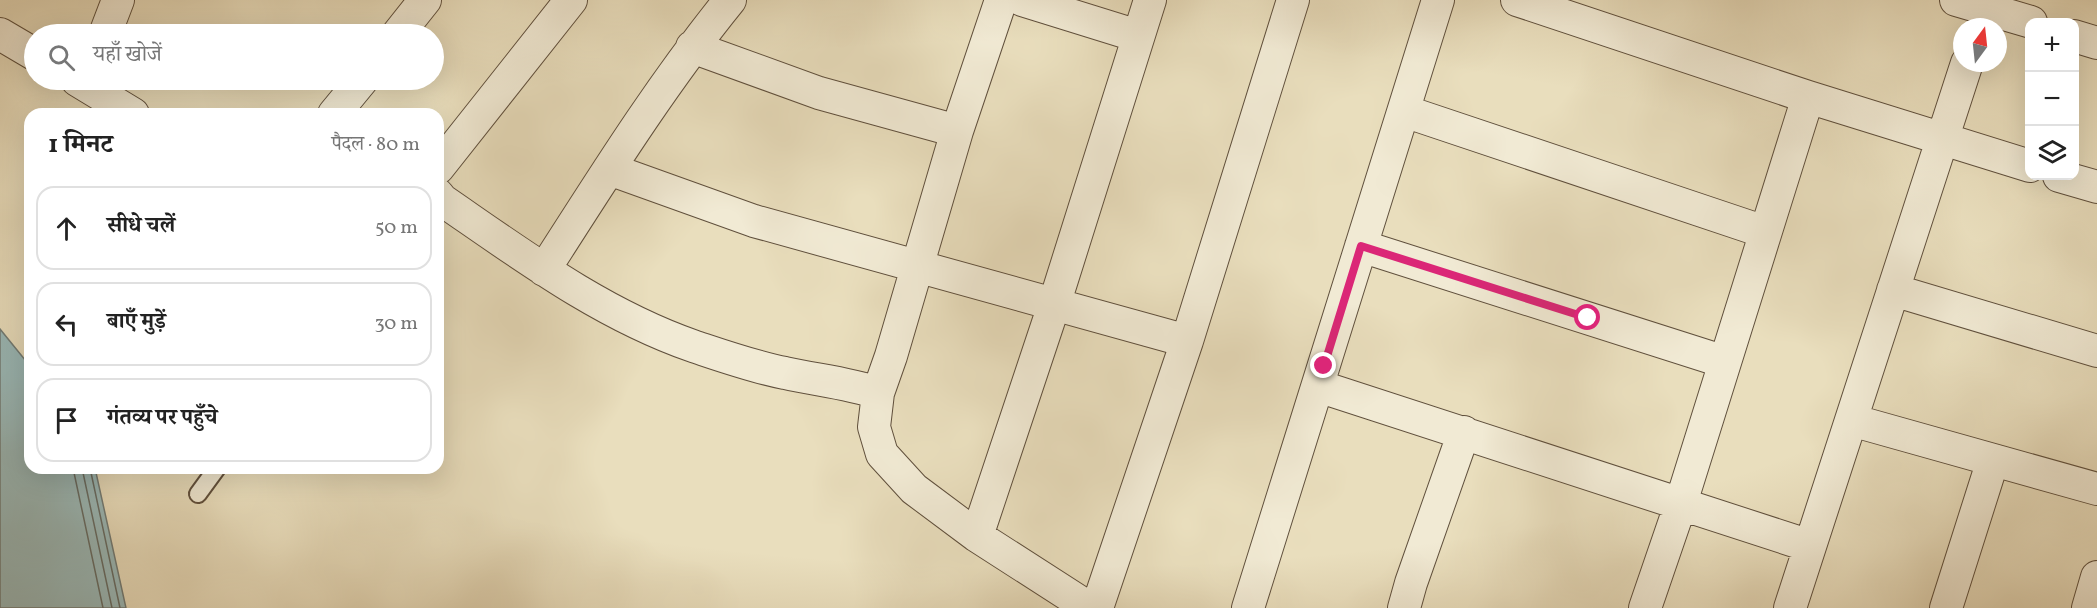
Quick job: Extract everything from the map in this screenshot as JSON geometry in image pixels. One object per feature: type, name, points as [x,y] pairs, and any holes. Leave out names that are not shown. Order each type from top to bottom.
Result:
[{"type":"street","points":[[109,24],[118,0]]},
{"type":"street","points":[[406,24],[425,0]]},
{"type":"street","points":[[444,160],[570,0]]},
{"type":"street","points":[[544,270],[692,47],[730,0]]},
{"type":"street","points":[[1001,0],[957,131],[878,393],[874,427],[882,453],[914,489],[977,536],[1089,608]]},
{"type":"street","points":[[1022,0],[1138,36]]},
{"type":"street","points":[[977,536],[1054,305],[1150,0]]},
{"type":"street","points":[[1097,608],[1187,341],[1293,0]]},
{"type":"street","points":[[1248,608],[1438,0]]},
{"type":"street","points":[[1517,0],[1591,12],[1808,97],[2025,165]]},
{"type":"street","points":[[1976,9],[2025,21]]},
{"type":"street","points":[[0,34],[24,48]]},
{"type":"street","points":[[2079,38],[2097,43]]},
{"type":"street","points":[[692,47],[819,93],[957,131]]},
{"type":"street","points":[[1790,608],[1964,72]]},
{"type":"street","points":[[97,90],[124,108]]},
{"type":"street","points":[[343,108],[355,90]]},
{"type":"street","points":[[1645,608],[1681,503],[1808,97]]},
{"type":"street","points":[[1404,111],[1765,232]]},
{"type":"street","points":[[609,169],[754,220],[1187,341]]},
{"type":"street","points":[[2073,180],[2097,187]]},
{"type":"street","points":[[444,203],[544,270],[626,318],[692,346],[783,373],[861,387],[878,393]]},
{"type":"street","points":[[1361,246],[1725,362]]},
{"type":"street","points":[[1893,290],[2097,351]]},
{"type":"street","points":[[1318,386],[1810,546]]},
{"type":"street","points":[[1851,420],[2097,489]]},
{"type":"street","points":[[1404,608],[1464,432]]},
{"type":"street","points":[[1946,608],[1994,460]]},
{"type":"street","points":[[2088,608],[2097,577]]},
{"type":"lane","points":[[198,494],[213,474]]},
{"type":"water","points":[[0,329],[24,359],[24,474],[96,474],[126,608],[0,608]]},
{"type":"route","points":[[1324,366],[1361,246],[1588,318]]}]
